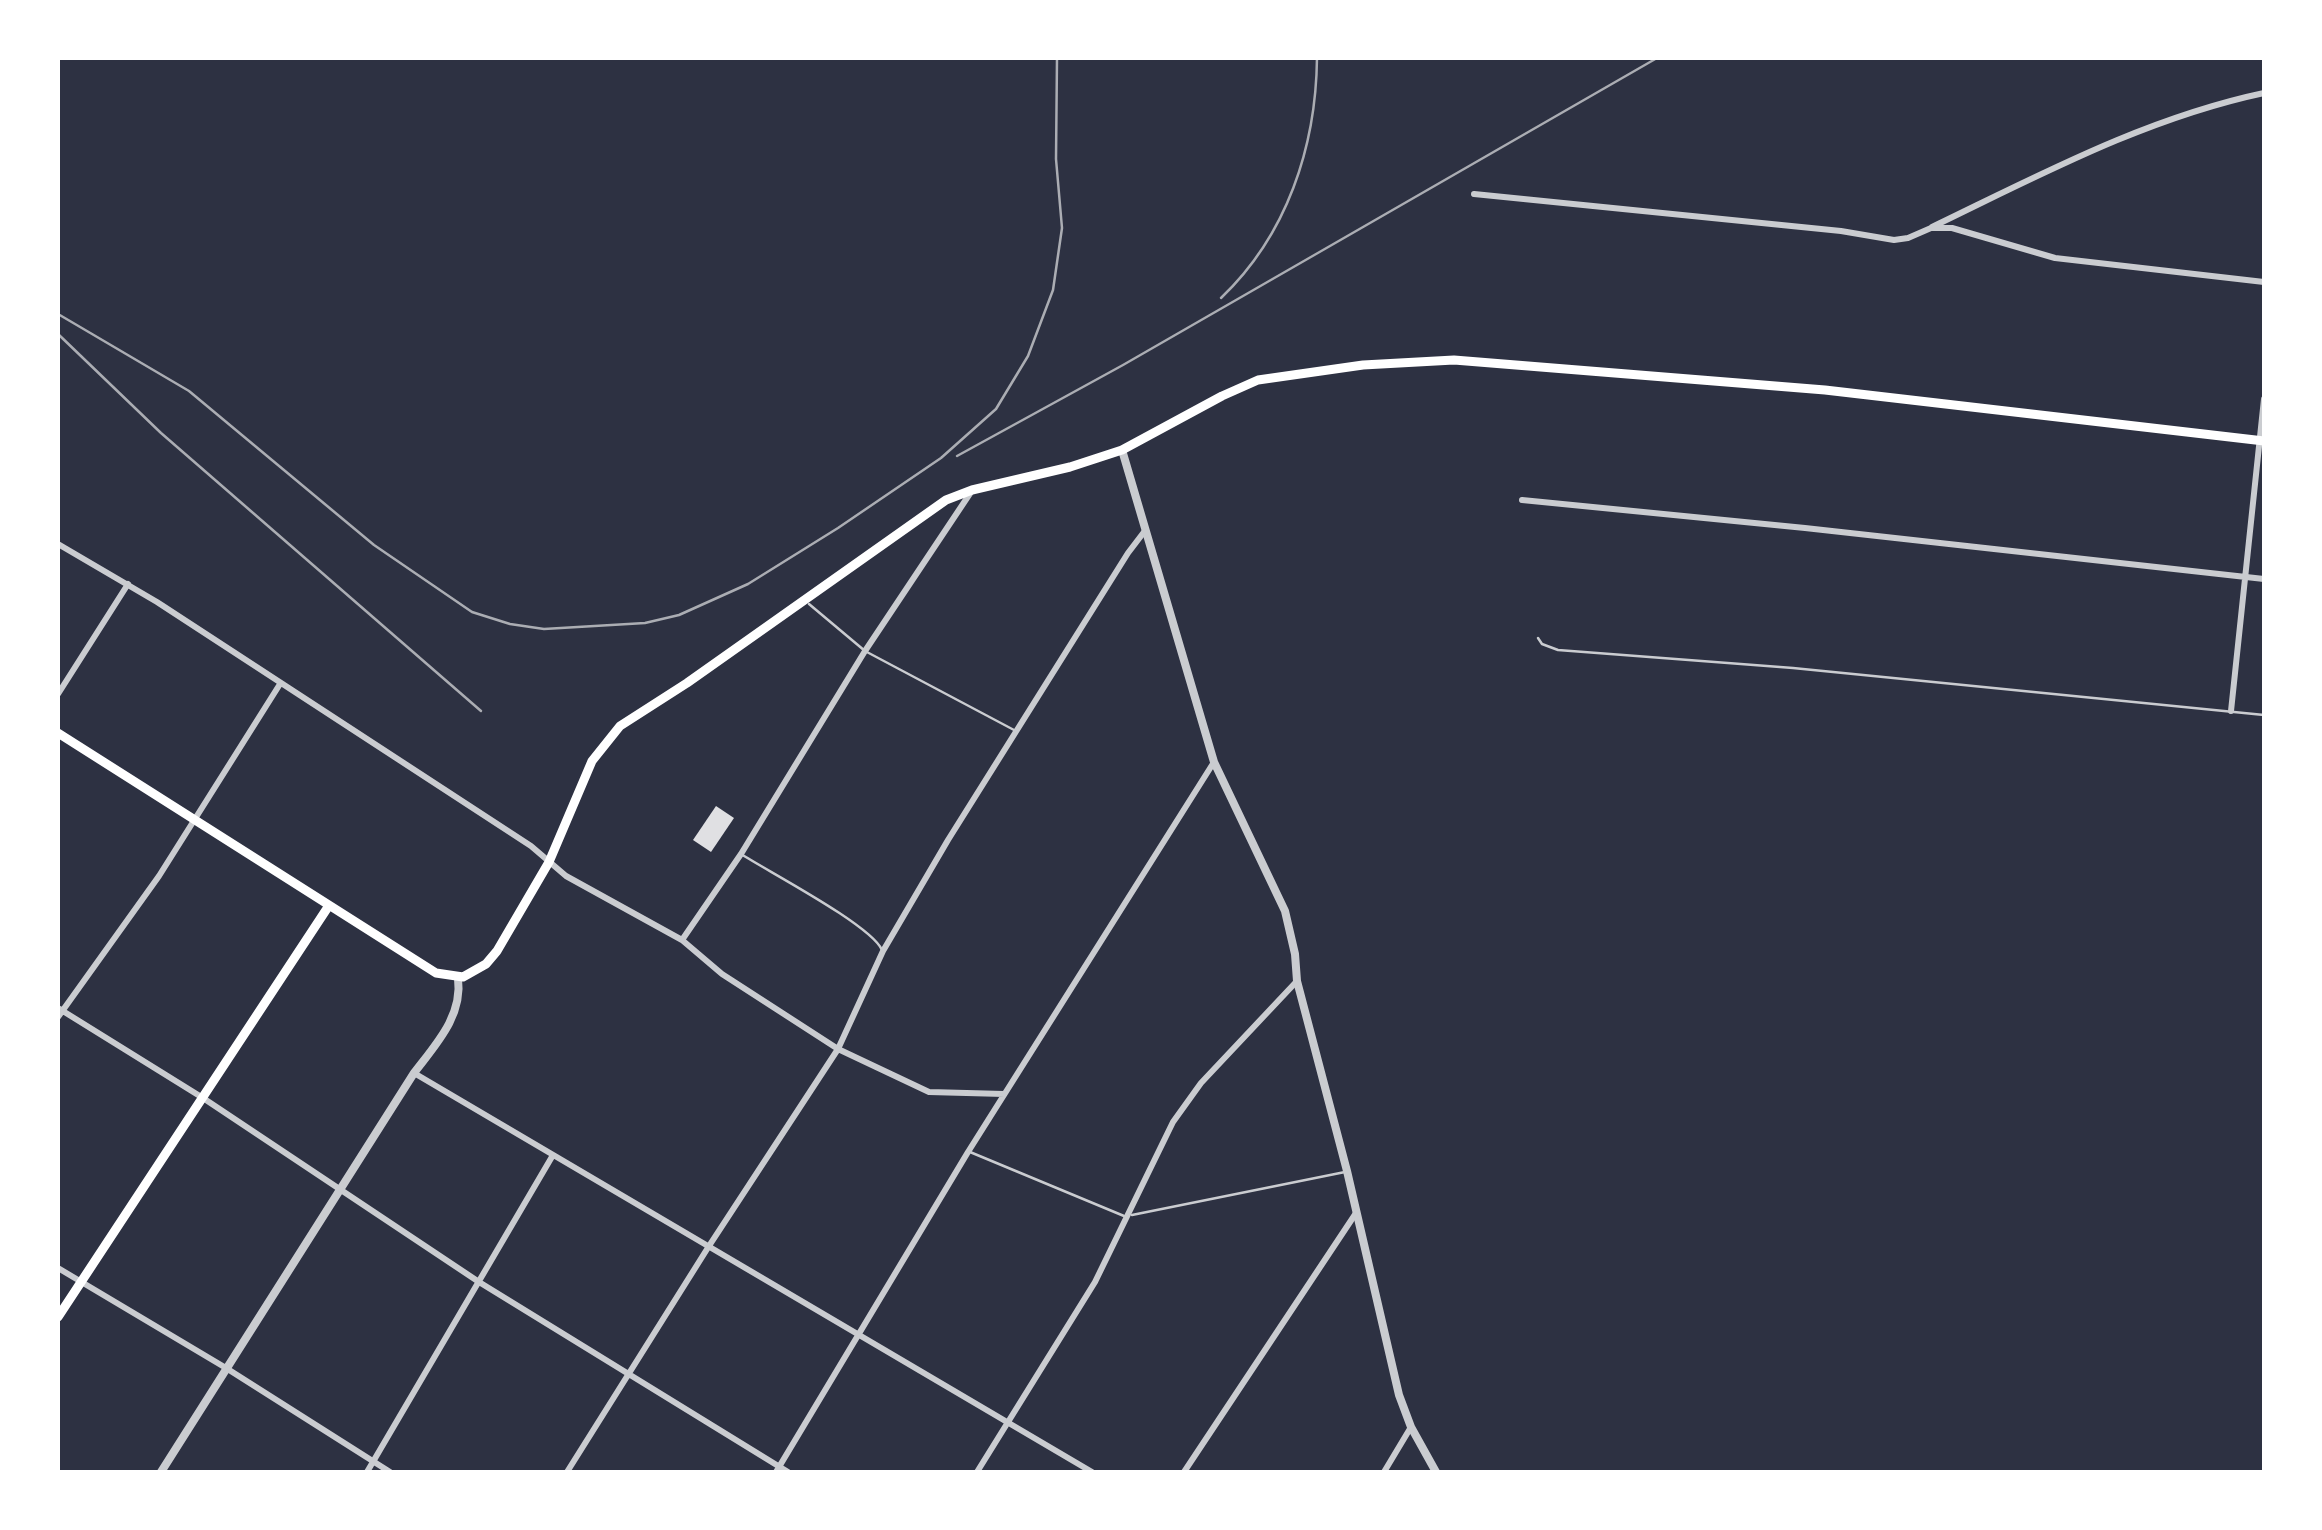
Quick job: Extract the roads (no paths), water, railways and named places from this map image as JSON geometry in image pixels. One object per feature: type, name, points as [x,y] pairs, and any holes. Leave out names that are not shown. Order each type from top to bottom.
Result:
[{"type":"main road","points":[[58,733],[436,974],[458,978],[480,969],[497,951],[549,862],[587,772],[610,736],[626,721],[687,683],[924,514],[972,490],[1070,467],[1122,450],[1258,380],[1362,365],[1454,360],[1824,390],[2263,441]]},
{"type":"main road","points":[[58,1317],[328,906]]},
{"type":"street","points":[[1474,194],[1841,231],[1876,239],[1908,238],[2148,126],[2228,100],[2264,93]]},
{"type":"street","points":[[1931,228],[1972,232],[2055,258],[2264,282]]},
{"type":"street","points":[[2232,712],[2263,441],[2264,399]]},
{"type":"street","points":[[1122,450],[1214,762],[1285,911],[1295,954],[1296,981],[1347,1172],[1399,1395],[1436,1472]]},
{"type":"street","points":[[682,940],[741,854],[865,652],[972,490]]},
{"type":"street","points":[[1522,500],[2264,579]]},
{"type":"street","points":[[567,1472],[838,1049],[882,951],[1016,731],[1144,532]]},
{"type":"street","points":[[58,544],[128,584],[531,846],[604,899],[682,940],[722,974],[838,1049],[929,1092],[1004,1094]]},
{"type":"street","points":[[58,694],[128,584]]},
{"type":"street","points":[[280,684],[159,876],[59,1012],[203,1098],[479,1282],[778,1470],[788,1472]]},
{"type":"street","points":[[778,1470],[968,1152],[1214,762]]},
{"type":"street","points":[[161,1472],[440,1038],[458,1004],[458,978]]},
{"type":"street","points":[[978,1472],[1096,1282],[1125,1216],[1188,1100],[1296,981]]},
{"type":"street","points":[[414,1073],[1092,1472]]},
{"type":"street","points":[[367,1472],[552,1155]]},
{"type":"street","points":[[1184,1472],[1356,1213]]},
{"type":"street","points":[[58,1268],[390,1472]]},
{"type":"street","points":[[1384,1472],[1412,1427]]},
{"type":"lane","points":[[804,600],[865,652],[1016,731]]},
{"type":"lane","points":[[1538,638],[1542,644],[1558,650],[1793,668],[2264,715]]},
{"type":"lane","points":[[741,854],[853,924],[879,943],[882,951]]},
{"type":"lane","points":[[968,1152],[1125,1216],[1347,1172]]},
{"type":"railway","points":[[58,314],[189,391],[374,545],[472,612],[544,629],[645,623],[679,615],[748,584],[838,528],[941,458],[996,409],[1028,356],[1053,290],[1062,228],[1056,159],[1057,58]]},
{"type":"railway","points":[[1221,298],[1264,246],[1293,188],[1311,124],[1317,58]]},
{"type":"railway","points":[[957,456],[1657,58]]},
{"type":"railway","points":[[58,334],[161,433],[481,711]]}]
